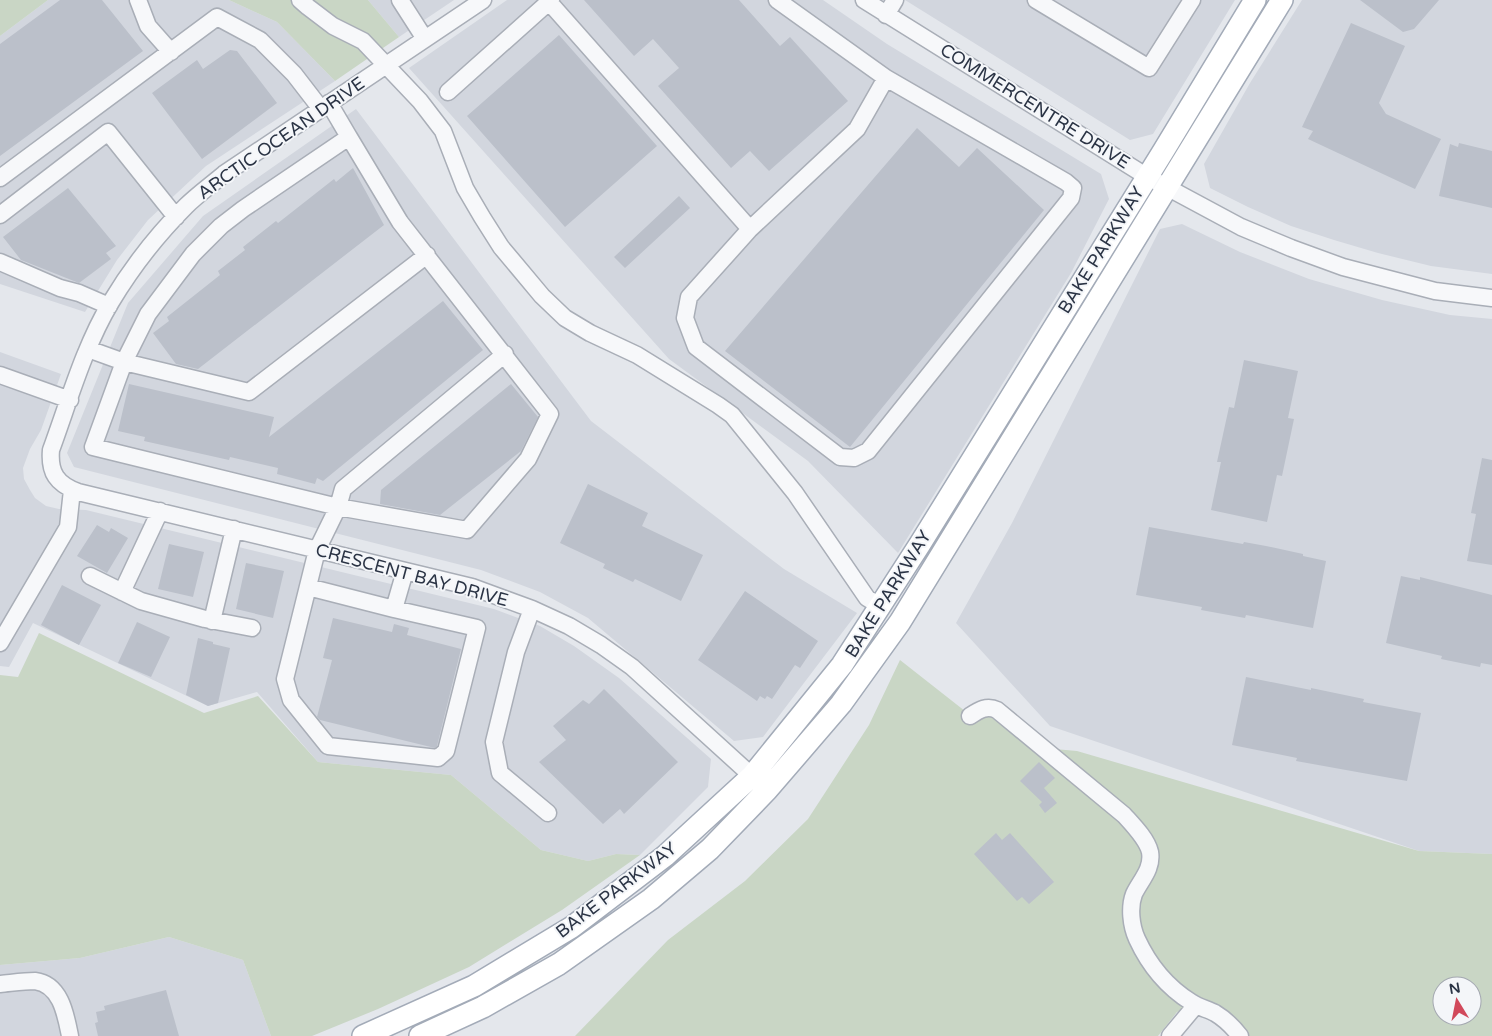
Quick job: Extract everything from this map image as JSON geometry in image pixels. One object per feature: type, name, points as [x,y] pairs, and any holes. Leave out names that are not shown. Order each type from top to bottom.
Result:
[{"type":"main road","name":"BAKE PARKWAY","points":[[363,1036],[474,986],[572,927],[665,856],[752,776],[842,665],[1164,150],[1255,0]]},
{"type":"main road","name":"BAKE PARKWAY","points":[[420,1036],[483,1007],[558,964],[650,899],[710,849],[767,790],[842,704],[900,622],[1282,0]]},
{"type":"main road","points":[[627,915],[643,889],[694,847],[737,806],[753,783],[752,776]]},
{"type":"street","points":[[138,0],[148,26],[171,52]]},
{"type":"street","points":[[300,0],[333,26],[363,41],[420,101],[443,131],[465,188],[482,217],[501,247],[542,296],[565,318],[590,333],[637,355],[718,404],[732,415],[795,493],[826,542],[867,598],[880,606]]},
{"type":"street","name":"ARCTIC OCEAN DRIVE","points":[[75,491],[65,486],[54,475],[50,463],[51,450],[88,349],[109,306],[136,264],[187,205],[224,174],[483,0]]},
{"type":"street","points":[[777,0],[886,78],[1066,182],[1073,188],[1071,198],[868,450],[854,458],[840,457],[696,347],[685,318],[689,296],[750,229],[857,129],[886,78]]},
{"type":"street","points":[[886,15],[895,0]]},
{"type":"street","points":[[1036,0],[1149,68],[1192,0]]},
{"type":"street","points":[[448,92],[550,1],[750,229]]},
{"type":"street","name":"COMMERCENTRE DRIVE","points":[[867,1],[886,15],[1146,176],[1241,227],[1343,267],[1435,291],[1492,298]]},
{"type":"street","points":[[405,2],[425,39]]},
{"type":"street","points":[[0,178],[217,18],[260,40],[325,106],[349,137],[400,222],[550,414],[528,459],[466,530],[338,506],[94,447],[124,362],[148,314],[193,254],[221,226],[243,209],[349,137]]},
{"type":"street","points":[[92,110],[176,217]]},
{"type":"street","points":[[0,215],[108,132]]},
{"type":"street","points":[[88,349],[124,362],[249,392],[426,255]]},
{"type":"street","points":[[0,262],[60,288],[79,293],[109,306]]},
{"type":"street","points":[[308,587],[477,628],[446,751],[438,758],[328,746],[291,700],[285,678],[316,550],[338,506],[343,489],[504,354]]},
{"type":"street","points":[[0,375],[70,400]]},
{"type":"street","points":[[0,642],[68,527],[75,491]]},
{"type":"street","name":"CRESCENT BAY DRIVE","points":[[75,491],[472,587],[532,609],[569,626],[601,645],[632,667],[752,776]]},
{"type":"street","points":[[122,592],[160,511]]},
{"type":"street","points":[[212,621],[234,529]]},
{"type":"street","points":[[394,609],[405,571]]},
{"type":"street","points":[[90,576],[141,601],[212,621],[252,628]]},
{"type":"street","points":[[532,609],[516,652],[494,742],[500,772],[548,814]]},
{"type":"street","points":[[970,716],[985,708],[992,707],[998,710],[1124,815],[1144,840],[1150,852],[1150,864],[1134,894],[1131,906],[1136,937],[1157,972],[1173,989],[1196,1005],[1215,1013],[1226,1021],[1240,1036]]},
{"type":"street","points":[[0,984],[36,981],[51,988],[63,1004],[70,1036]]},
{"type":"street","points":[[1170,1036],[1196,1005]]},
{"type":"shaded area","points":[[48,0],[229,0],[277,22],[335,81],[206,166],[148,220],[117,260],[85,312],[0,284],[0,36]]},
{"type":"shaded area","points":[[368,0],[454,0],[399,37]]},
{"type":"shaded area","points":[[507,0],[823,0],[887,44],[1101,174],[1109,199],[1071,273],[898,553],[808,461],[669,359],[409,68]]},
{"type":"shaded area","points":[[905,0],[1235,0],[1153,134],[1130,140]]},
{"type":"shaded area","points":[[1302,0],[1492,0],[1492,274],[1431,266],[1334,240],[1291,226],[1210,188],[1204,164],[1250,83]]},
{"type":"shaded area","points":[[356,109],[591,421],[784,569],[857,613],[763,737],[734,741],[588,618],[540,592],[481,570],[74,467],[67,453],[128,303],[203,216]]},
{"type":"shaded area","points":[[1182,224],[1240,252],[1309,279],[1382,300],[1450,315],[1492,319],[1492,854],[1419,851],[1050,726],[956,623],[1012,523],[1160,229]]},
{"type":"shaded area","points":[[0,352],[61,374],[41,430],[30,449],[23,468],[24,479],[30,490],[35,498],[46,506],[59,509],[86,510],[494,609],[540,626],[574,646],[619,678],[711,759],[708,787],[640,855],[616,854],[588,861],[541,850],[451,775],[318,762],[257,692],[208,706],[33,623],[9,667],[0,666]]},
{"type":"shaded area","points":[[169,937],[243,960],[271,1036],[0,1036],[0,965],[80,958]]},
{"type":"green space","points":[[0,0],[48,0],[0,36]]},
{"type":"green space","points":[[229,0],[368,0],[399,37],[335,81],[277,22]]},
{"type":"green space","points":[[39,633],[204,713],[258,696],[318,762],[451,775],[541,850],[588,861],[616,854],[640,855],[562,910],[469,967],[378,1009],[312,1036],[271,1036],[243,960],[169,937],[80,958],[0,965],[0,675],[18,677]]},
{"type":"green space","points":[[900,660],[970,715],[985,708],[1043,748],[1077,751],[1419,851],[1492,854],[1492,1036],[1240,1036],[1196,1005],[1177,1012],[1158,1036],[575,1036],[668,940],[745,881],[808,819],[869,725]]},
{"type":"building","points":[[60,0],[102,0],[143,51],[0,156],[0,44]]},
{"type":"building","points":[[584,0],[739,0],[780,46],[790,37],[848,101],[769,171],[750,151],[731,168],[658,86],[679,68],[653,39],[634,56]]},
{"type":"building","points":[[1360,0],[1439,0],[1414,29],[1403,32]]},
{"type":"building","points":[[1351,23],[1405,46],[1379,103],[1386,114],[1441,139],[1415,189],[1308,139],[1313,131],[1302,127]]},
{"type":"building","points":[[559,35],[657,146],[565,227],[467,116]]},
{"type":"building","points":[[230,50],[237,51],[277,103],[202,159],[152,93],[197,60],[203,69]]},
{"type":"building","points":[[917,128],[959,167],[977,148],[1044,210],[850,447],[725,351]]},
{"type":"building","points":[[1459,143],[1492,151],[1492,208],[1439,196],[1450,144],[1458,147]]},
{"type":"building","points":[[353,168],[384,225],[198,369],[176,364],[153,333],[169,321],[167,317],[220,275],[218,271],[245,250],[243,247],[276,221],[278,223],[334,179],[336,182]]},
{"type":"building","points":[[68,188],[116,246],[106,253],[111,259],[79,283],[21,260],[3,237]]},
{"type":"building","points":[[679,196],[690,208],[625,268],[614,257]]},
{"type":"building","points":[[443,301],[483,350],[323,481],[317,478],[315,484],[277,474],[278,468],[230,457],[229,460],[144,441],[145,437],[118,431],[129,384],[274,417],[269,437]]},
{"type":"building","points":[[1244,360],[1298,371],[1288,418],[1294,419],[1282,476],[1277,475],[1267,522],[1211,510],[1221,462],[1217,462],[1229,407],[1234,408]]},
{"type":"building","points":[[511,384],[538,417],[521,451],[440,515],[380,504],[381,490]]},
{"type":"building","points":[[1482,458],[1492,460],[1492,565],[1467,561],[1476,514],[1471,513]]},
{"type":"building","points":[[588,484],[648,513],[642,526],[703,555],[681,601],[635,579],[633,582],[603,568],[605,564],[560,543]]},
{"type":"building","points":[[97,525],[109,532],[111,528],[128,538],[107,573],[77,556]]},
{"type":"building","points":[[1149,527],[1243,544],[1244,542],[1266,546],[1326,561],[1313,628],[1246,615],[1245,618],[1201,610],[1202,607],[1136,595]]},
{"type":"building","points":[[169,544],[204,552],[193,597],[158,589]]},
{"type":"building","points":[[246,563],[284,571],[273,618],[236,609]]},
{"type":"building","points":[[1401,576],[1420,580],[1420,577],[1492,595],[1492,665],[1481,663],[1480,667],[1441,659],[1442,656],[1386,643]]},
{"type":"building","points":[[62,585],[101,605],[79,645],[41,625]]},
{"type":"building","points":[[745,591],[818,641],[800,668],[795,665],[772,699],[767,696],[765,699],[760,696],[757,701],[698,660]]},
{"type":"building","points":[[333,618],[392,632],[394,624],[409,628],[407,635],[461,649],[435,748],[320,720],[317,717],[332,660],[323,658]]},
{"type":"building","points":[[137,622],[170,637],[151,677],[118,663]]},
{"type":"building","points":[[198,638],[230,648],[218,703],[208,706],[186,695]]},
{"type":"building","points":[[1246,677],[1311,690],[1311,688],[1364,699],[1363,702],[1421,713],[1407,781],[1296,761],[1297,758],[1232,745]]},
{"type":"building","points":[[604,689],[678,762],[624,814],[620,809],[603,824],[539,762],[566,740],[553,726],[583,700],[589,704]]},
{"type":"building","points":[[1039,762],[1055,778],[1044,788],[1057,803],[1045,813],[1039,805],[1042,802],[1020,781]]},
{"type":"building","points":[[996,833],[1002,840],[1010,833],[1054,882],[1029,904],[1022,897],[1017,901],[974,854]]},
{"type":"building","points":[[166,990],[179,1036],[98,1036],[95,1023],[98,1022],[96,1012],[105,1010],[104,1006]]}]
